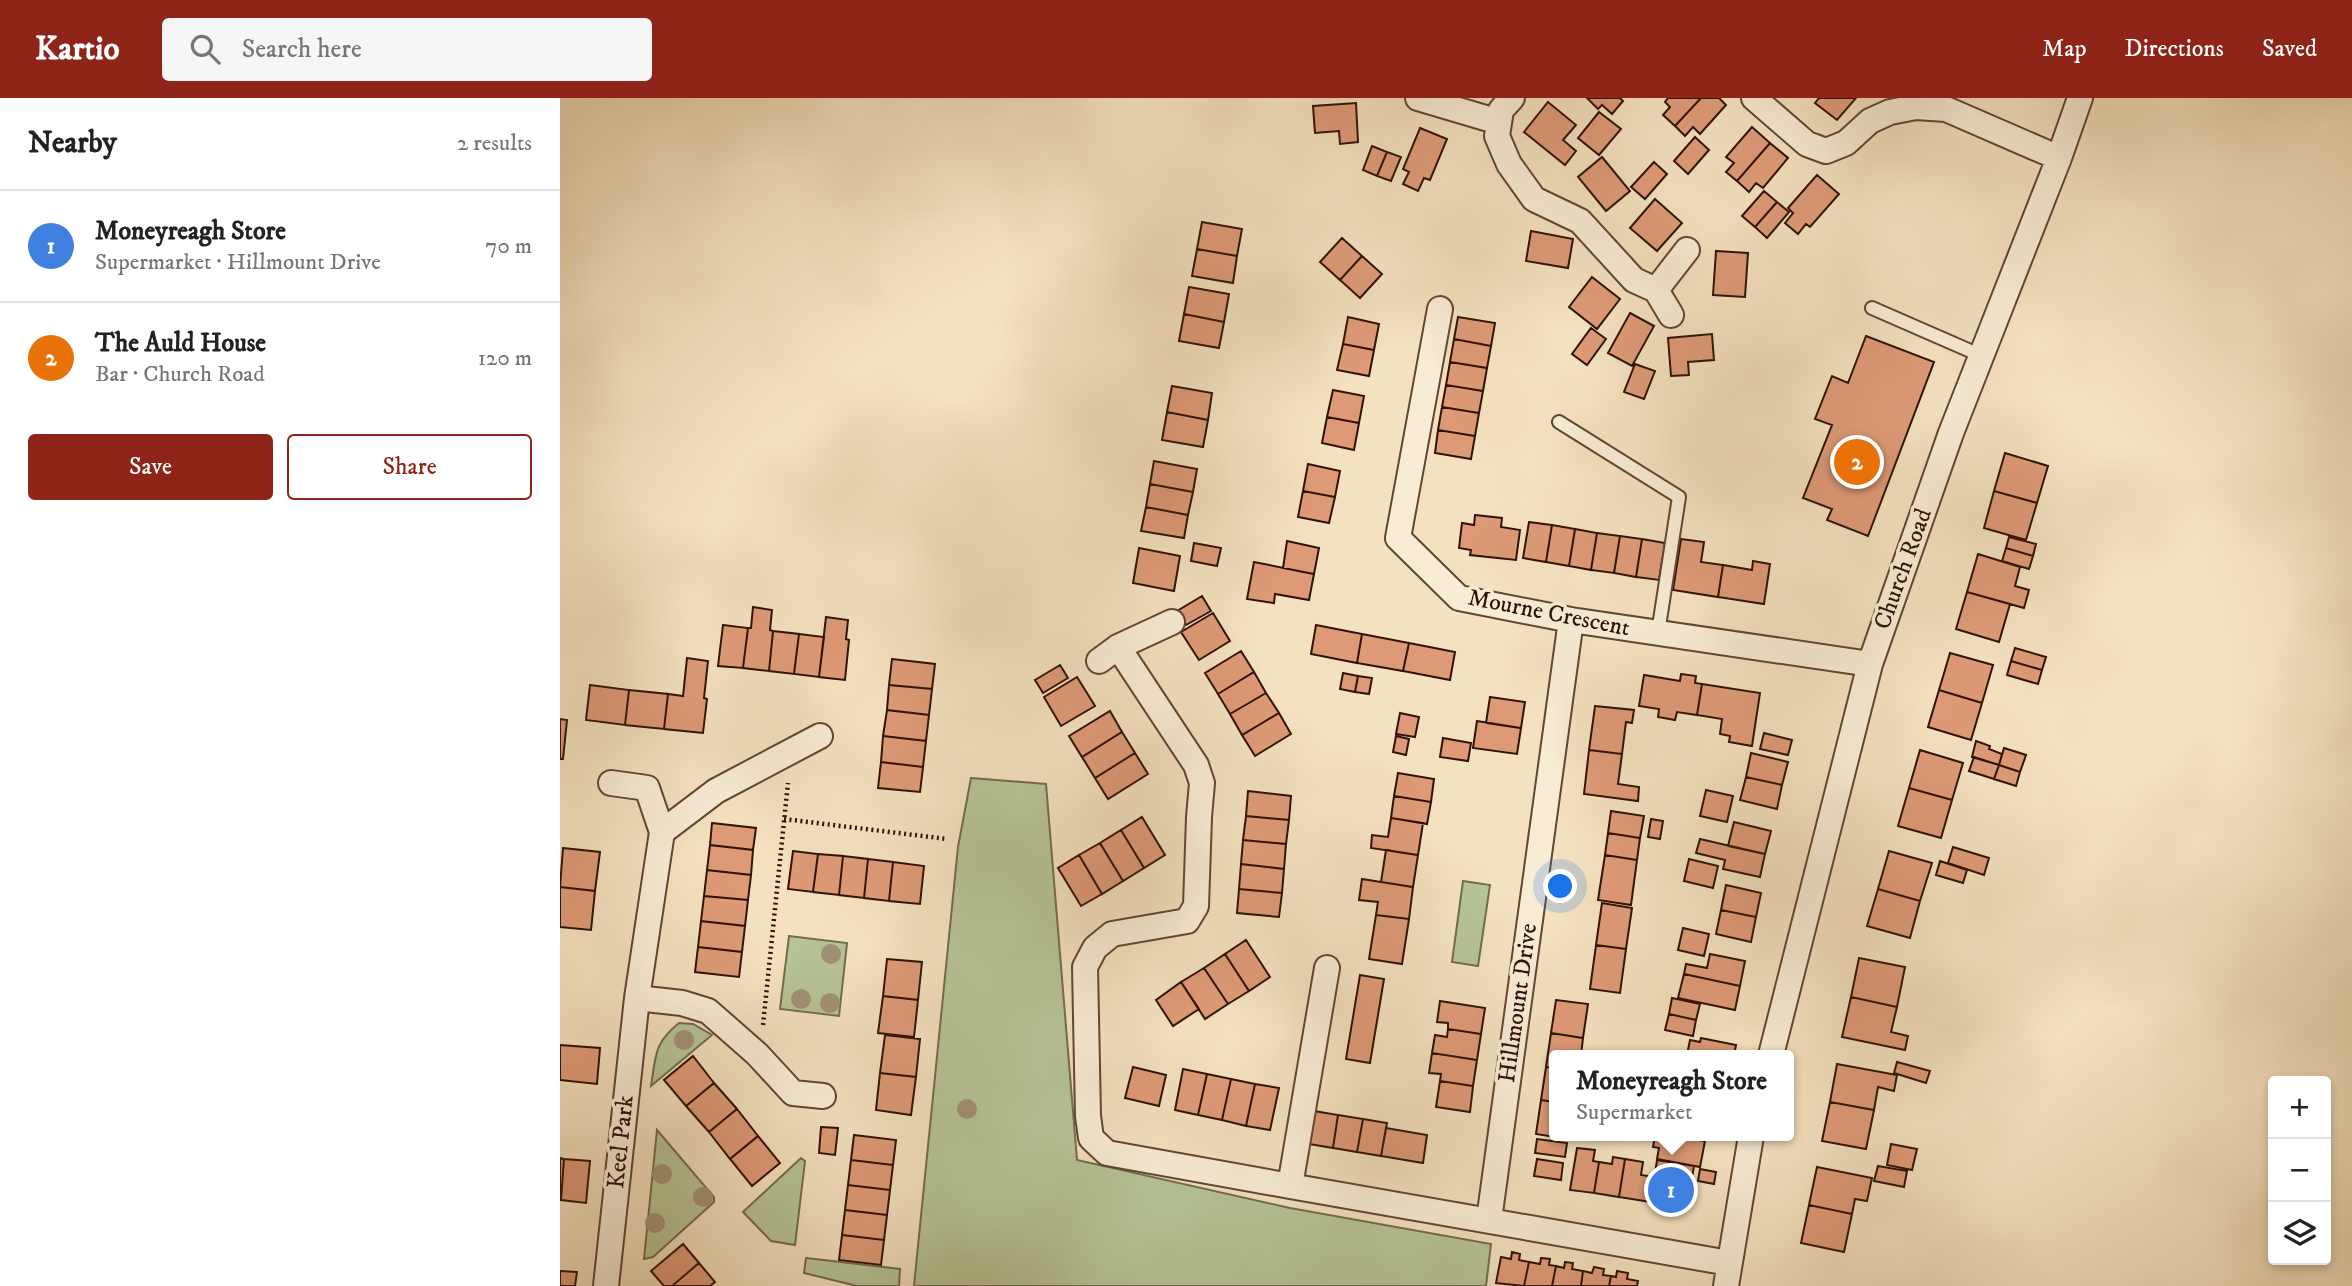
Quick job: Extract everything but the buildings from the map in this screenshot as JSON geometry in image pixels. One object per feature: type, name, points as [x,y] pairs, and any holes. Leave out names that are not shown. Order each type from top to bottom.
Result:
[{"type":"street","points":[[1418,98],[1499,122]]},
{"type":"street","points":[[1513,98],[1501,110],[1497,136],[1509,164],[1534,200],[1580,222],[1634,280],[1656,290],[1671,315]]},
{"type":"street","points":[[1755,98],[1807,144],[1826,151],[1846,143],[1870,121],[1890,112],[1916,107],[1946,109],[2059,159]]},
{"type":"street","name":"Church Road","points":[[1772,1050],[1870,663],[1951,433],[2059,159],[2080,98]]},
{"type":"street","points":[[1656,290],[1687,250]]},
{"type":"street","name":"Mourne Crescent","points":[[1440,309],[1398,538],[1459,598],[1571,620],[1870,663]]},
{"type":"street","name":"Hillmount Drive","points":[[1489,1220],[1571,620]]},
{"type":"street","points":[[1172,622],[1109,654],[1196,765],[1202,783],[1196,906],[1187,921],[1112,934],[1095,948],[1085,967],[1088,1116],[1091,1138],[1107,1153],[1489,1220],[1728,1274],[1750,1141]]},
{"type":"street","points":[[662,832],[716,792],[820,736]]},
{"type":"street","name":"Keel Park","points":[[606,1286],[637,998],[662,832],[647,788],[611,783]]},
{"type":"street","points":[[1290,1186],[1326,968]]},
{"type":"street","points":[[637,998],[682,1003],[708,1011],[757,1054],[793,1093],[823,1096]]},
{"type":"lane","points":[[1872,308],[1982,356]]},
{"type":"lane","points":[[1559,422],[1679,497],[1658,633]]},
{"type":"path","points":[[763,1029],[791,751]]},
{"type":"path","points":[[784,819],[947,839]]},
{"type":"green space","points":[[971,778],[1046,784],[1077,1160],[1290,1208],[1491,1244],[1486,1286],[914,1286],[958,847]]},
{"type":"green space","points":[[1463,881],[1490,885],[1478,966],[1452,962]]},
{"type":"green space","points":[[789,936],[847,943],[839,1016],[780,1009]]},
{"type":"green space","points":[[679,1023],[693,1024],[712,1035],[651,1086],[657,1050]]},
{"type":"green space","points":[[657,1130],[714,1197],[714,1202],[653,1257],[644,1259]]},
{"type":"green space","points":[[801,1158],[805,1161],[795,1245],[771,1241],[743,1212]]},
{"type":"green space","points":[[806,1258],[900,1269],[899,1286],[857,1286],[804,1273]]},
{"type":"place","name":"The Auld House","points":[[1857,462]]},
{"type":"place","name":"Moneyreagh Store","points":[[1671,1190]]}]
